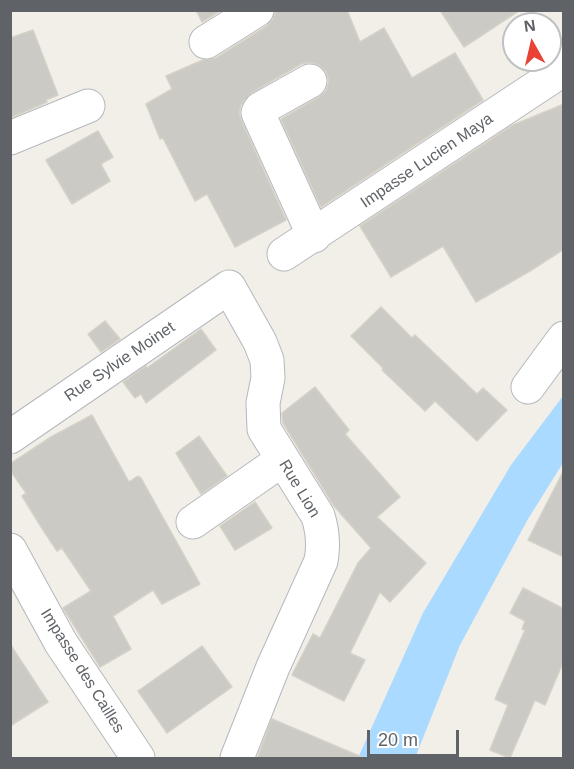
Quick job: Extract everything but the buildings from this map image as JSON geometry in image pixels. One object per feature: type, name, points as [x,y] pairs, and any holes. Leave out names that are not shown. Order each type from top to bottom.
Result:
[{"type":"street","points":[[206,42],[257,10]]},
{"type":"street","name":"Impasse Lucien Maya","points":[[284,254],[552,77],[564,62]]},
{"type":"street","points":[[310,81],[260,109],[258,113],[314,236]]},
{"type":"street","points":[[10,138],[88,106]]},
{"type":"street","name":"Rue Sylvie Moinet","points":[[10,437],[229,287]]},
{"type":"street","name":"Rue Lion","points":[[229,287],[260,342],[267,360],[268,378],[262,403],[264,429],[318,516],[323,532],[324,547],[321,561],[273,667],[237,759]]},
{"type":"street","points":[[528,387],[564,338]]},
{"type":"street","points":[[194,522],[282,460]]},
{"type":"street","name":"Impasse des Cailles","points":[[10,550],[61,643],[138,759]]},
{"type":"water","points":[[563,396],[563,463],[528,519],[460,645],[415,758],[358,758],[423,613],[511,465]]}]
